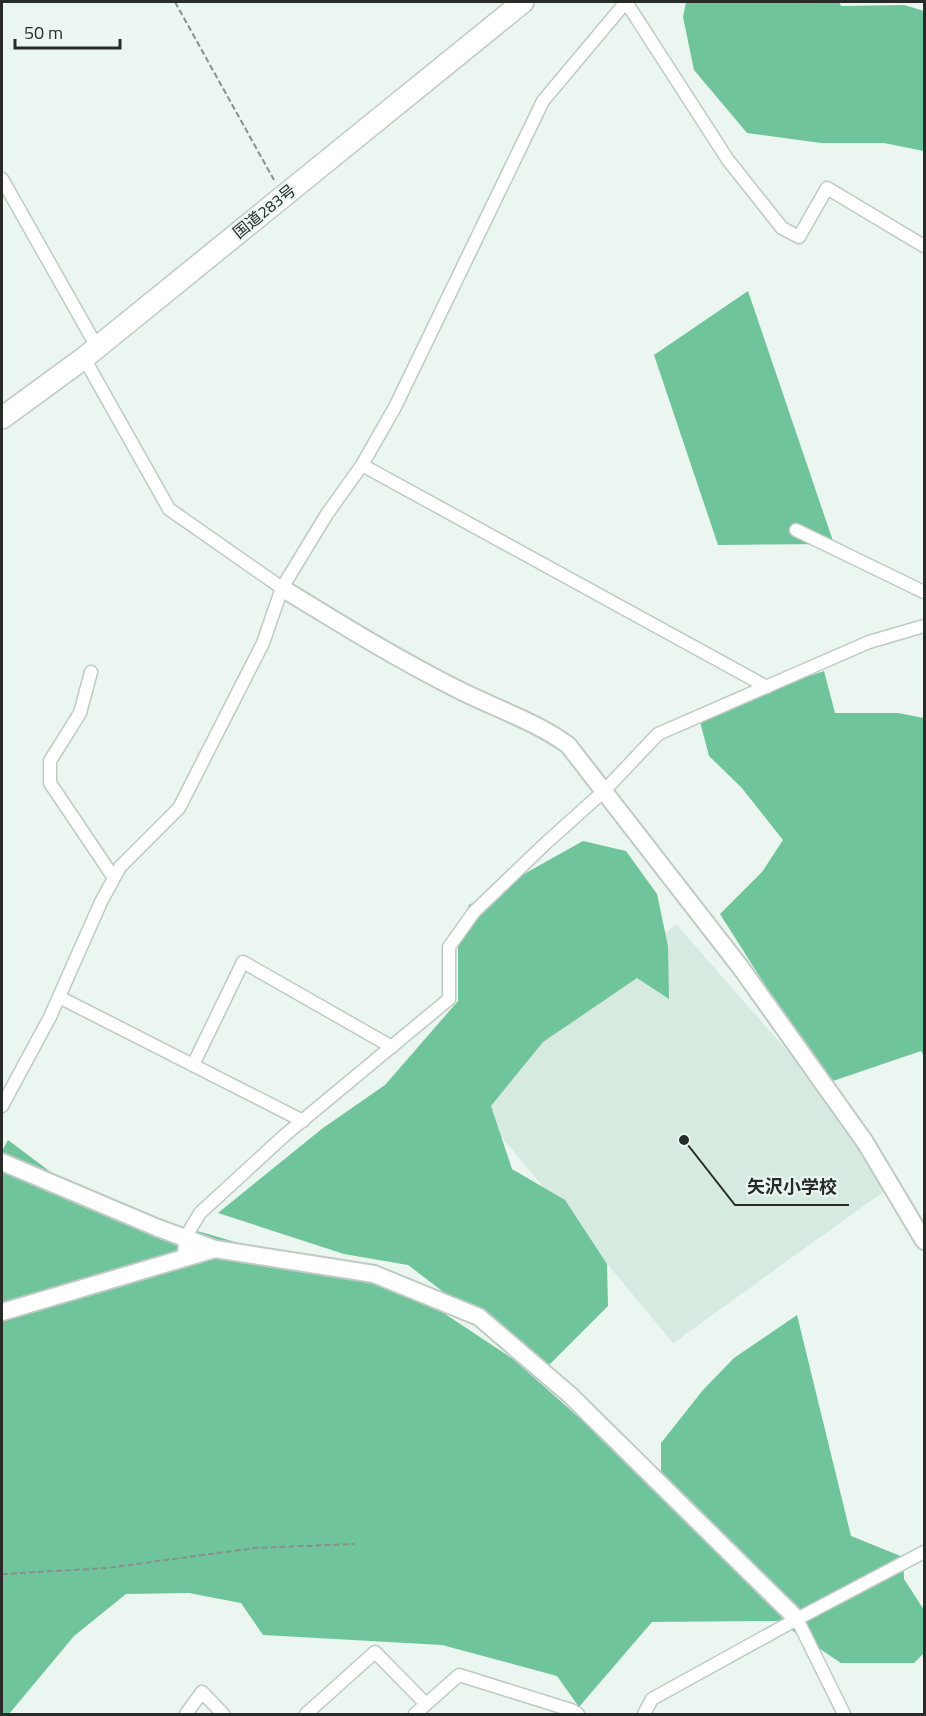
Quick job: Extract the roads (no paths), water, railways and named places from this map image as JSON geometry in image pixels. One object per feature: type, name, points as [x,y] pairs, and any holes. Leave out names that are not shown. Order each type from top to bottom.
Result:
[{"type":"highway","name":"国道283号","points":[[2,418],[91,352],[523,2]]},
{"type":"street","points":[[2,1106],[50,1017],[101,902],[120,867],[179,808],[263,643],[282,588],[327,514],[362,465],[400,397],[543,101],[626,2],[728,160],[782,228],[799,237],[827,188],[924,246]]},
{"type":"street","points":[[2,178],[169,509],[282,588],[361,636],[457,689],[550,732],[568,745],[741,968],[865,1142],[924,1241]]},
{"type":"street","points":[[362,465],[767,687]]},
{"type":"street","points":[[796,530],[924,592]]},
{"type":"street","points":[[184,1258],[185,1238],[200,1214],[303,1120],[449,999],[449,947],[474,912],[604,791],[658,734],[869,642],[924,626]]},
{"type":"street","points":[[91,672],[80,713],[50,761],[50,783],[114,878]]},
{"type":"street","points":[[193,1065],[243,962],[392,1047]]},
{"type":"street","points":[[59,997],[303,1120]]},
{"type":"street","points":[[2,1162],[214,1249],[374,1274],[479,1317],[570,1395],[797,1619],[844,1714]]},
{"type":"street","points":[[2,1312],[214,1249]]},
{"type":"street","points":[[644,1714],[652,1699],[924,1552]]},
{"type":"street","points":[[306,1714],[375,1652],[426,1704]]},
{"type":"street","points":[[415,1714],[459,1675],[578,1714]]},
{"type":"street","points":[[186,1714],[202,1692],[223,1714]]},
{"type":"waterway","points":[[805,2],[814,5],[844,27],[924,98]]},
{"type":"place","name":"矢沢小学校","points":[[684,1140]]}]
